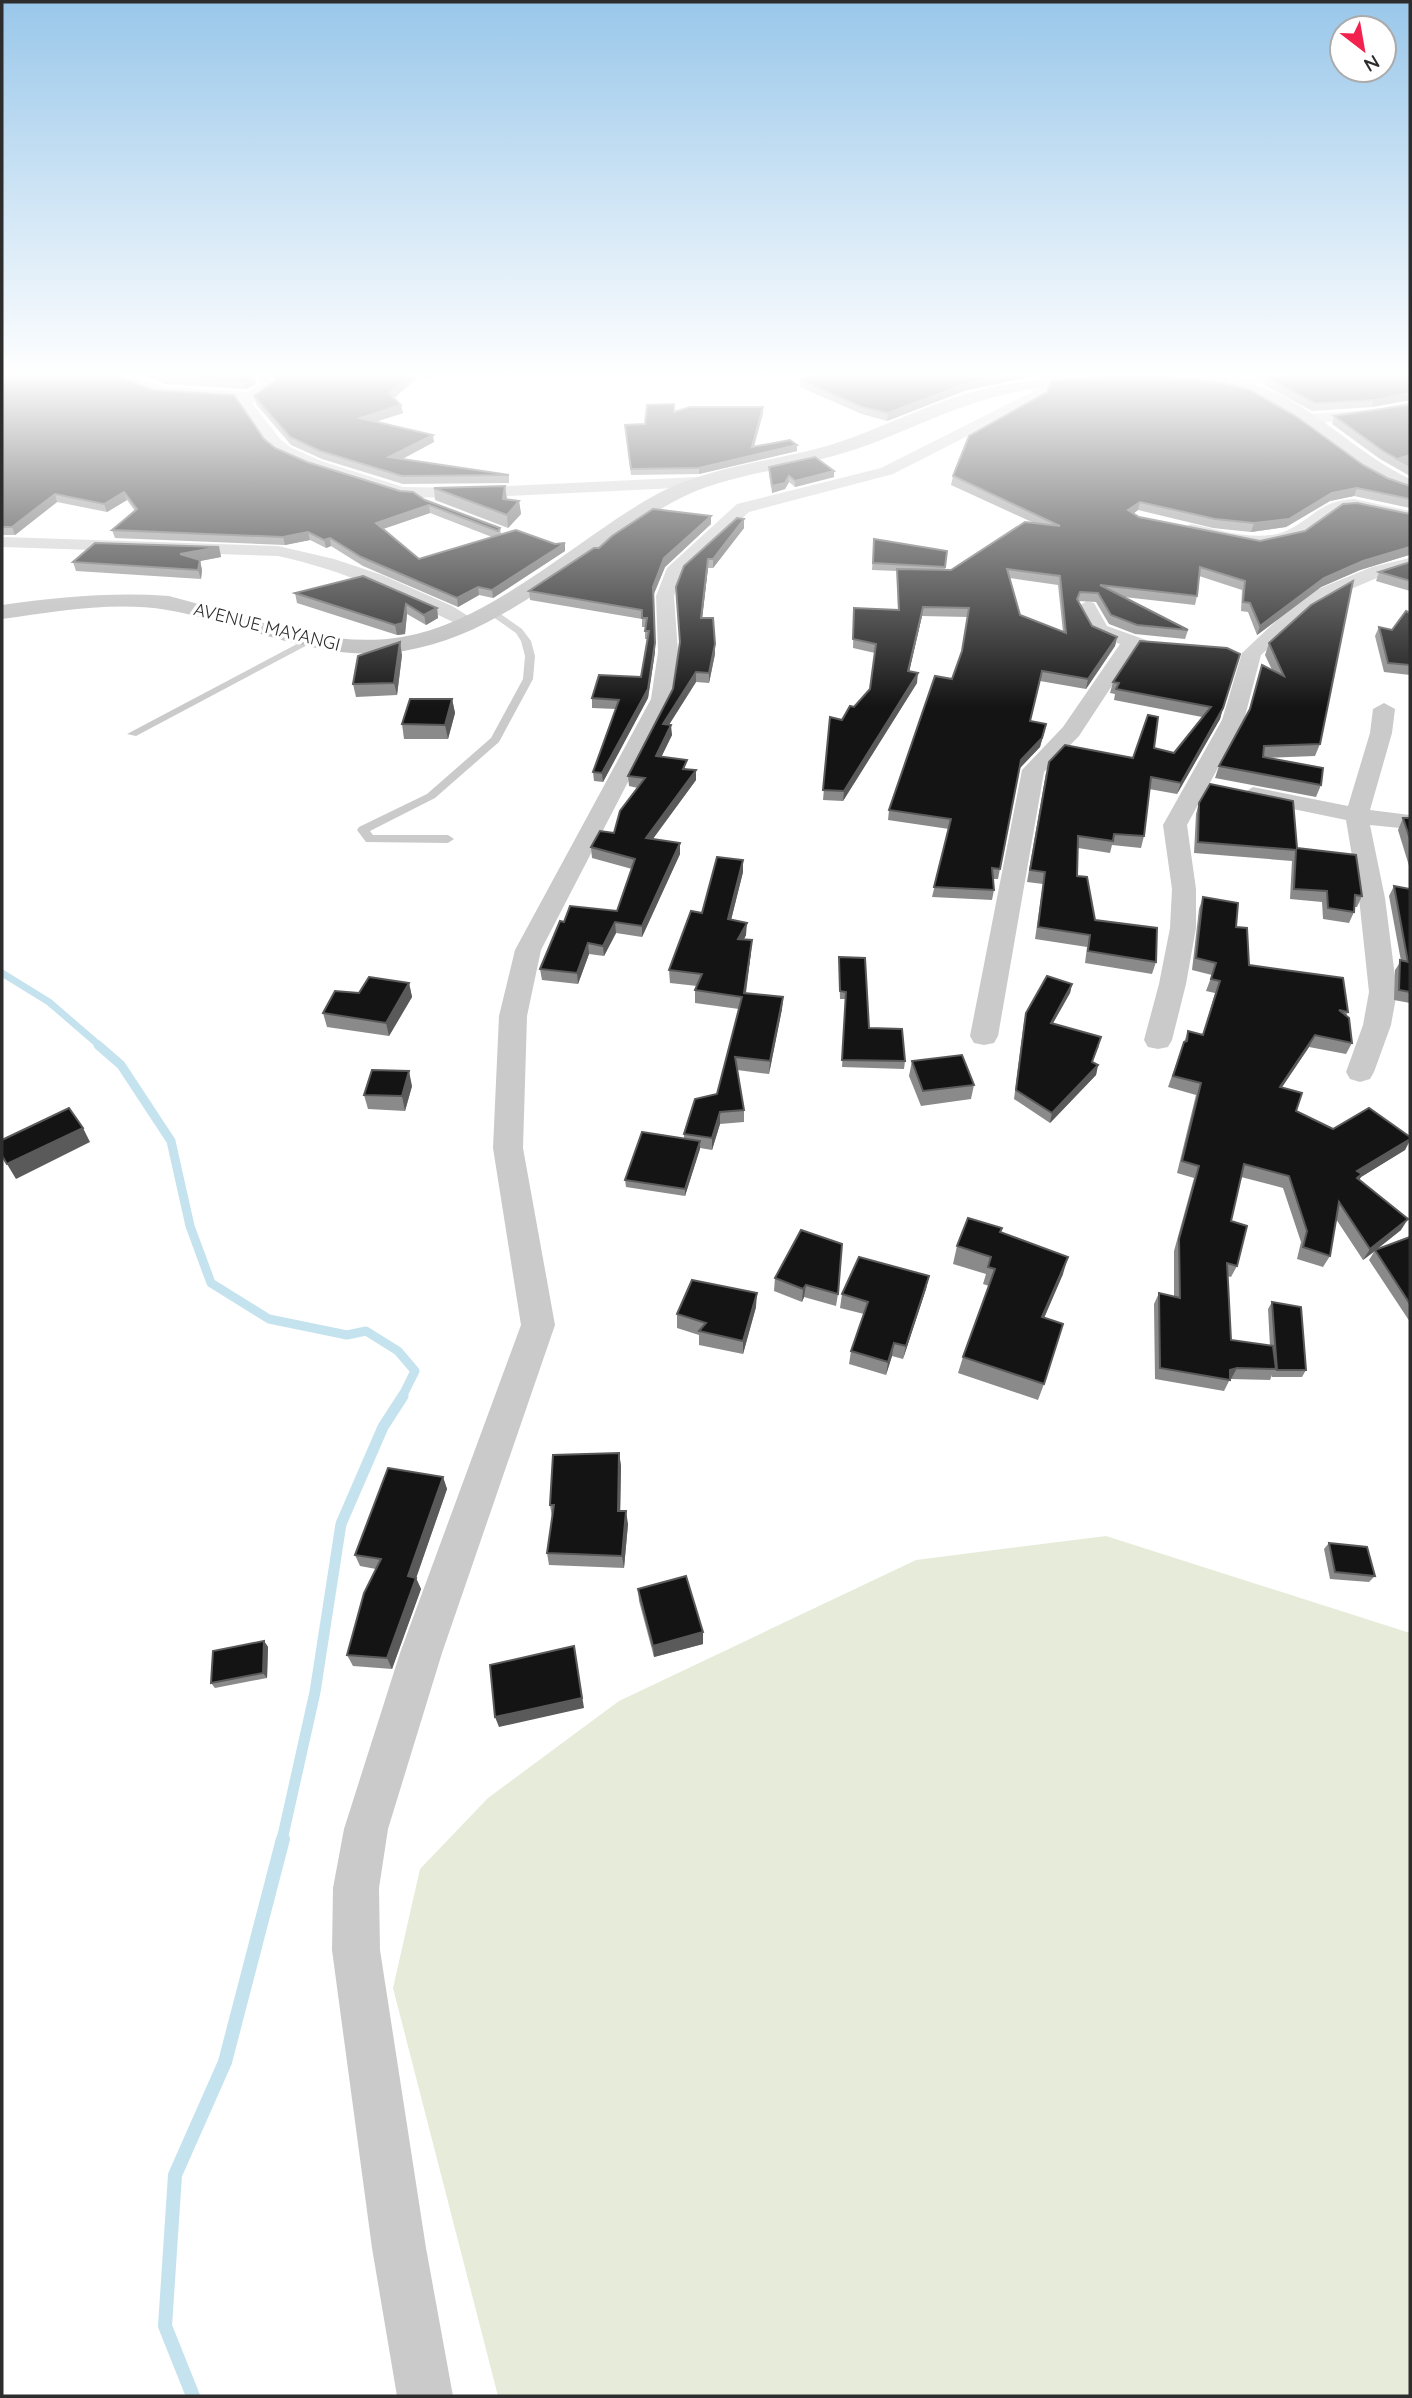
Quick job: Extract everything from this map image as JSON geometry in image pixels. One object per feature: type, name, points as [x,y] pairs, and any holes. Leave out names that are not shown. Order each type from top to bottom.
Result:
[{"type":"street","points":[[371,484],[424,499],[667,484]]},
{"type":"street","name":"AVENUE MAYANGI","points":[[2,612],[86,600],[144,600],[169,603],[312,639],[352,647],[376,648],[435,636],[468,622],[607,531],[694,484]]},
{"type":"street","points":[[425,2396],[399,2248],[356,1950],[356,1888],[366,1829],[421,1653],[538,1325],[509,1147],[513,1016],[528,950],[662,699],[668,652],[665,596],[673,572],[743,508],[834,484]]},
{"type":"street","points":[[1172,525],[1258,542],[1296,533],[1335,505],[1354,504],[1410,516]]},
{"type":"street","points":[[2,542],[278,551],[307,556],[375,578],[468,622]]},
{"type":"street","points":[[1158,1040],[1179,963],[1183,933],[1184,890],[1173,840],[1175,825],[1233,720],[1245,652],[1325,593],[1378,571],[1410,563]]},
{"type":"street","points":[[1087,607],[1100,630],[1130,643],[1157,645]]},
{"type":"street","points":[[984,1037],[1033,770],[1071,731],[1130,643]]},
{"type":"street","points":[[1360,1072],[1377,1025],[1383,992],[1372,898],[1357,816],[1381,733],[1384,709]]},
{"type":"street","points":[[1196,784],[1332,808],[1357,816],[1410,822]]},
{"type":"lane","points":[[448,839],[383,841],[370,839],[363,830],[431,796],[495,740],[528,679],[530,656],[526,640],[519,631],[489,610]]},
{"type":"lane","points":[[132,734],[312,639]]},
{"type":"green space","points":[[1106,1536],[1410,1633],[1410,2396],[498,2396],[393,1988],[420,1869],[488,1798],[619,1701],[916,1560]]},
{"type":"building","points":[[2,484],[377,484],[413,492],[425,500],[500,528],[498,531],[429,505],[376,523],[419,559],[516,530],[555,544],[565,543],[492,590],[478,587],[457,598],[361,557],[330,538],[324,540],[308,532],[283,537],[112,530],[137,509],[124,492],[104,504],[55,494],[12,527],[2,527]]},
{"type":"building","points":[[970,484],[1410,486],[1410,499],[1357,488],[1332,493],[1289,519],[1254,523],[1215,519],[1140,502],[1128,510],[1139,517],[1260,541],[1305,531],[1343,504],[1357,503],[1410,514],[1410,547],[1363,561],[1324,578],[1260,626],[1250,603],[1243,602],[1245,581],[1200,567],[1197,596],[1100,585],[1188,630],[1137,625],[1111,615],[1098,593],[1080,592],[1077,599],[1092,626],[1117,637],[1088,679],[1042,671],[1030,721],[1046,724],[1042,738],[1021,760],[1000,869],[992,868],[994,890],[934,887],[951,819],[889,810],[935,676],[952,679],[962,651],[969,608],[923,607],[908,671],[918,673],[844,791],[823,790],[830,717],[842,720],[850,706],[854,707],[870,689],[876,644],[853,639],[854,608],[899,610],[897,569],[951,570],[1025,522],[1060,526]],"holes":[[[1007,569],[1060,576],[1066,633],[1020,615]]]},
{"type":"building","points":[[505,486],[503,499],[519,501],[507,515],[434,488]]},
{"type":"building","points":[[653,509],[711,516],[664,558],[653,587],[655,643],[648,689],[602,773],[593,772],[619,700],[592,698],[599,675],[641,677],[649,631],[645,631],[647,618],[642,618],[642,610],[529,591],[594,548],[599,548],[612,536]]},
{"type":"building","points":[[737,518],[744,519],[713,559],[708,559],[701,618],[713,618],[715,644],[709,673],[696,672],[663,724],[671,725],[656,756],[687,760],[683,769],[696,770],[646,838],[680,843],[642,926],[615,922],[603,946],[588,943],[577,973],[540,969],[560,921],[564,922],[570,906],[617,911],[635,859],[591,847],[600,831],[614,833],[620,811],[645,778],[628,776],[673,689],[680,642],[676,587],[684,566]]},
{"type":"building","points":[[874,539],[947,551],[945,567],[873,563]]},
{"type":"building","points":[[95,543],[219,547],[180,554],[200,560],[198,570],[73,562]]},
{"type":"building","points":[[1410,562],[1410,581],[1379,572]]},
{"type":"building","points":[[363,576],[437,608],[424,615],[406,604],[403,623],[395,625],[295,593]]},
{"type":"building","points":[[1353,581],[1320,744],[1264,746],[1263,757],[1323,768],[1321,785],[1219,766],[1250,709],[1262,665],[1284,676],[1269,643],[1311,605]]},
{"type":"building","points":[[1406,611],[1410,613],[1410,665],[1388,663],[1379,627],[1392,630]]},
{"type":"building","points":[[1140,641],[1227,648],[1240,654],[1223,708],[1181,783],[1151,777],[1144,836],[1114,834],[1113,841],[1078,836],[1077,876],[1087,877],[1095,920],[1157,928],[1156,962],[1088,951],[1090,935],[1038,927],[1045,872],[1030,870],[1049,762],[1065,745],[1133,758],[1148,715],[1158,717],[1154,748],[1174,753],[1211,707],[1116,689],[1119,683],[1113,682]]},
{"type":"building","points":[[400,642],[394,683],[353,684],[358,656]]},
{"type":"building","points":[[410,699],[452,699],[445,725],[402,724]]},
{"type":"building","points":[[1210,784],[1293,801],[1297,848],[1356,855],[1362,896],[1355,895],[1354,912],[1328,908],[1327,891],[1294,889],[1296,850],[1198,842],[1199,803]]},
{"type":"building","points":[[1403,818],[1410,818],[1410,839]]},
{"type":"building","points":[[717,857],[743,860],[728,919],[747,923],[738,939],[752,940],[744,993],[783,997],[770,1061],[735,1057],[744,1110],[720,1112],[712,1138],[684,1134],[695,1099],[717,1094],[742,997],[695,990],[702,974],[669,970],[691,911],[702,913]]},
{"type":"building","points":[[1394,886],[1410,889],[1410,992],[1399,990],[1400,960],[1408,962]]},
{"type":"building","points":[[1203,897],[1238,903],[1236,927],[1247,928],[1249,965],[1343,978],[1348,1012],[1339,1010],[1349,1018],[1352,1043],[1315,1035],[1280,1087],[1302,1093],[1296,1111],[1333,1129],[1369,1108],[1410,1137],[1357,1171],[1362,1174],[1357,1178],[1408,1219],[1370,1249],[1339,1202],[1330,1256],[1303,1247],[1307,1231],[1289,1176],[1244,1164],[1231,1221],[1247,1226],[1237,1266],[1227,1263],[1231,1340],[1273,1346],[1276,1369],[1237,1368],[1230,1370],[1230,1380],[1160,1368],[1159,1293],[1180,1298],[1179,1239],[1199,1166],[1182,1161],[1201,1083],[1173,1076],[1184,1042],[1187,1041],[1188,1031],[1203,1035],[1220,981],[1211,979],[1216,963],[1196,958]]},
{"type":"building","points":[[839,957],[865,958],[869,1028],[902,1029],[905,1061],[842,1060],[846,992],[840,991]]},
{"type":"building","points":[[1047,976],[1072,984],[1051,1023],[1101,1037],[1092,1062],[1098,1065],[1052,1113],[1016,1090],[1026,1013]]},
{"type":"building","points":[[369,977],[409,983],[386,1023],[323,1013],[335,991],[359,993]]},
{"type":"building","points":[[962,1055],[974,1085],[923,1091],[912,1061]]},
{"type":"building","points":[[372,1070],[409,1071],[402,1096],[364,1095]]},
{"type":"building","points":[[69,1108],[83,1128],[7,1164],[2,1156],[2,1140]]},
{"type":"building","points":[[642,1132],[700,1141],[685,1189],[625,1180]]},
{"type":"building","points":[[968,1218],[1002,1228],[1000,1232],[1068,1257],[1042,1317],[1063,1324],[1044,1384],[963,1357],[995,1269],[988,1267],[991,1257],[957,1246]]},
{"type":"building","points":[[801,1230],[842,1244],[838,1294],[806,1285],[803,1289],[775,1278]]},
{"type":"building","points":[[1410,1237],[1410,1304],[1375,1250]]},
{"type":"building","points":[[859,1257],[929,1276],[906,1346],[894,1343],[888,1362],[851,1351],[868,1302],[842,1294]]},
{"type":"building","points":[[692,1280],[757,1293],[743,1341],[699,1331],[706,1323],[677,1314]]},
{"type":"building","points":[[1272,1302],[1301,1307],[1306,1370],[1277,1370]]},
{"type":"building","points":[[619,1453],[618,1511],[626,1511],[622,1556],[547,1553],[554,1505],[550,1505],[553,1455]]},
{"type":"building","points":[[388,1468],[443,1477],[408,1576],[416,1578],[387,1658],[347,1655],[364,1593],[381,1559],[355,1555]]},
{"type":"building","points":[[1329,1543],[1367,1547],[1375,1576],[1335,1572]]},
{"type":"building","points":[[686,1576],[703,1632],[653,1646],[638,1589]]},
{"type":"building","points":[[264,1641],[263,1673],[211,1683],[213,1651]]},
{"type":"building","points":[[574,1646],[582,1698],[495,1717],[490,1665]]},
{"type":"waterway","points":[[2,973],[49,1002],[100,1046]]},
{"type":"waterway","points":[[98,1045],[121,1065],[171,1141],[190,1226],[211,1283],[269,1319],[347,1335],[366,1331],[398,1351],[415,1371],[402,1397]]},
{"type":"waterway","points":[[282,1840],[315,1692],[341,1524],[383,1427],[403,1396]]},
{"type":"waterway","points":[[193,2396],[165,2326],[175,2175],[225,2062],[283,1839]]}]
